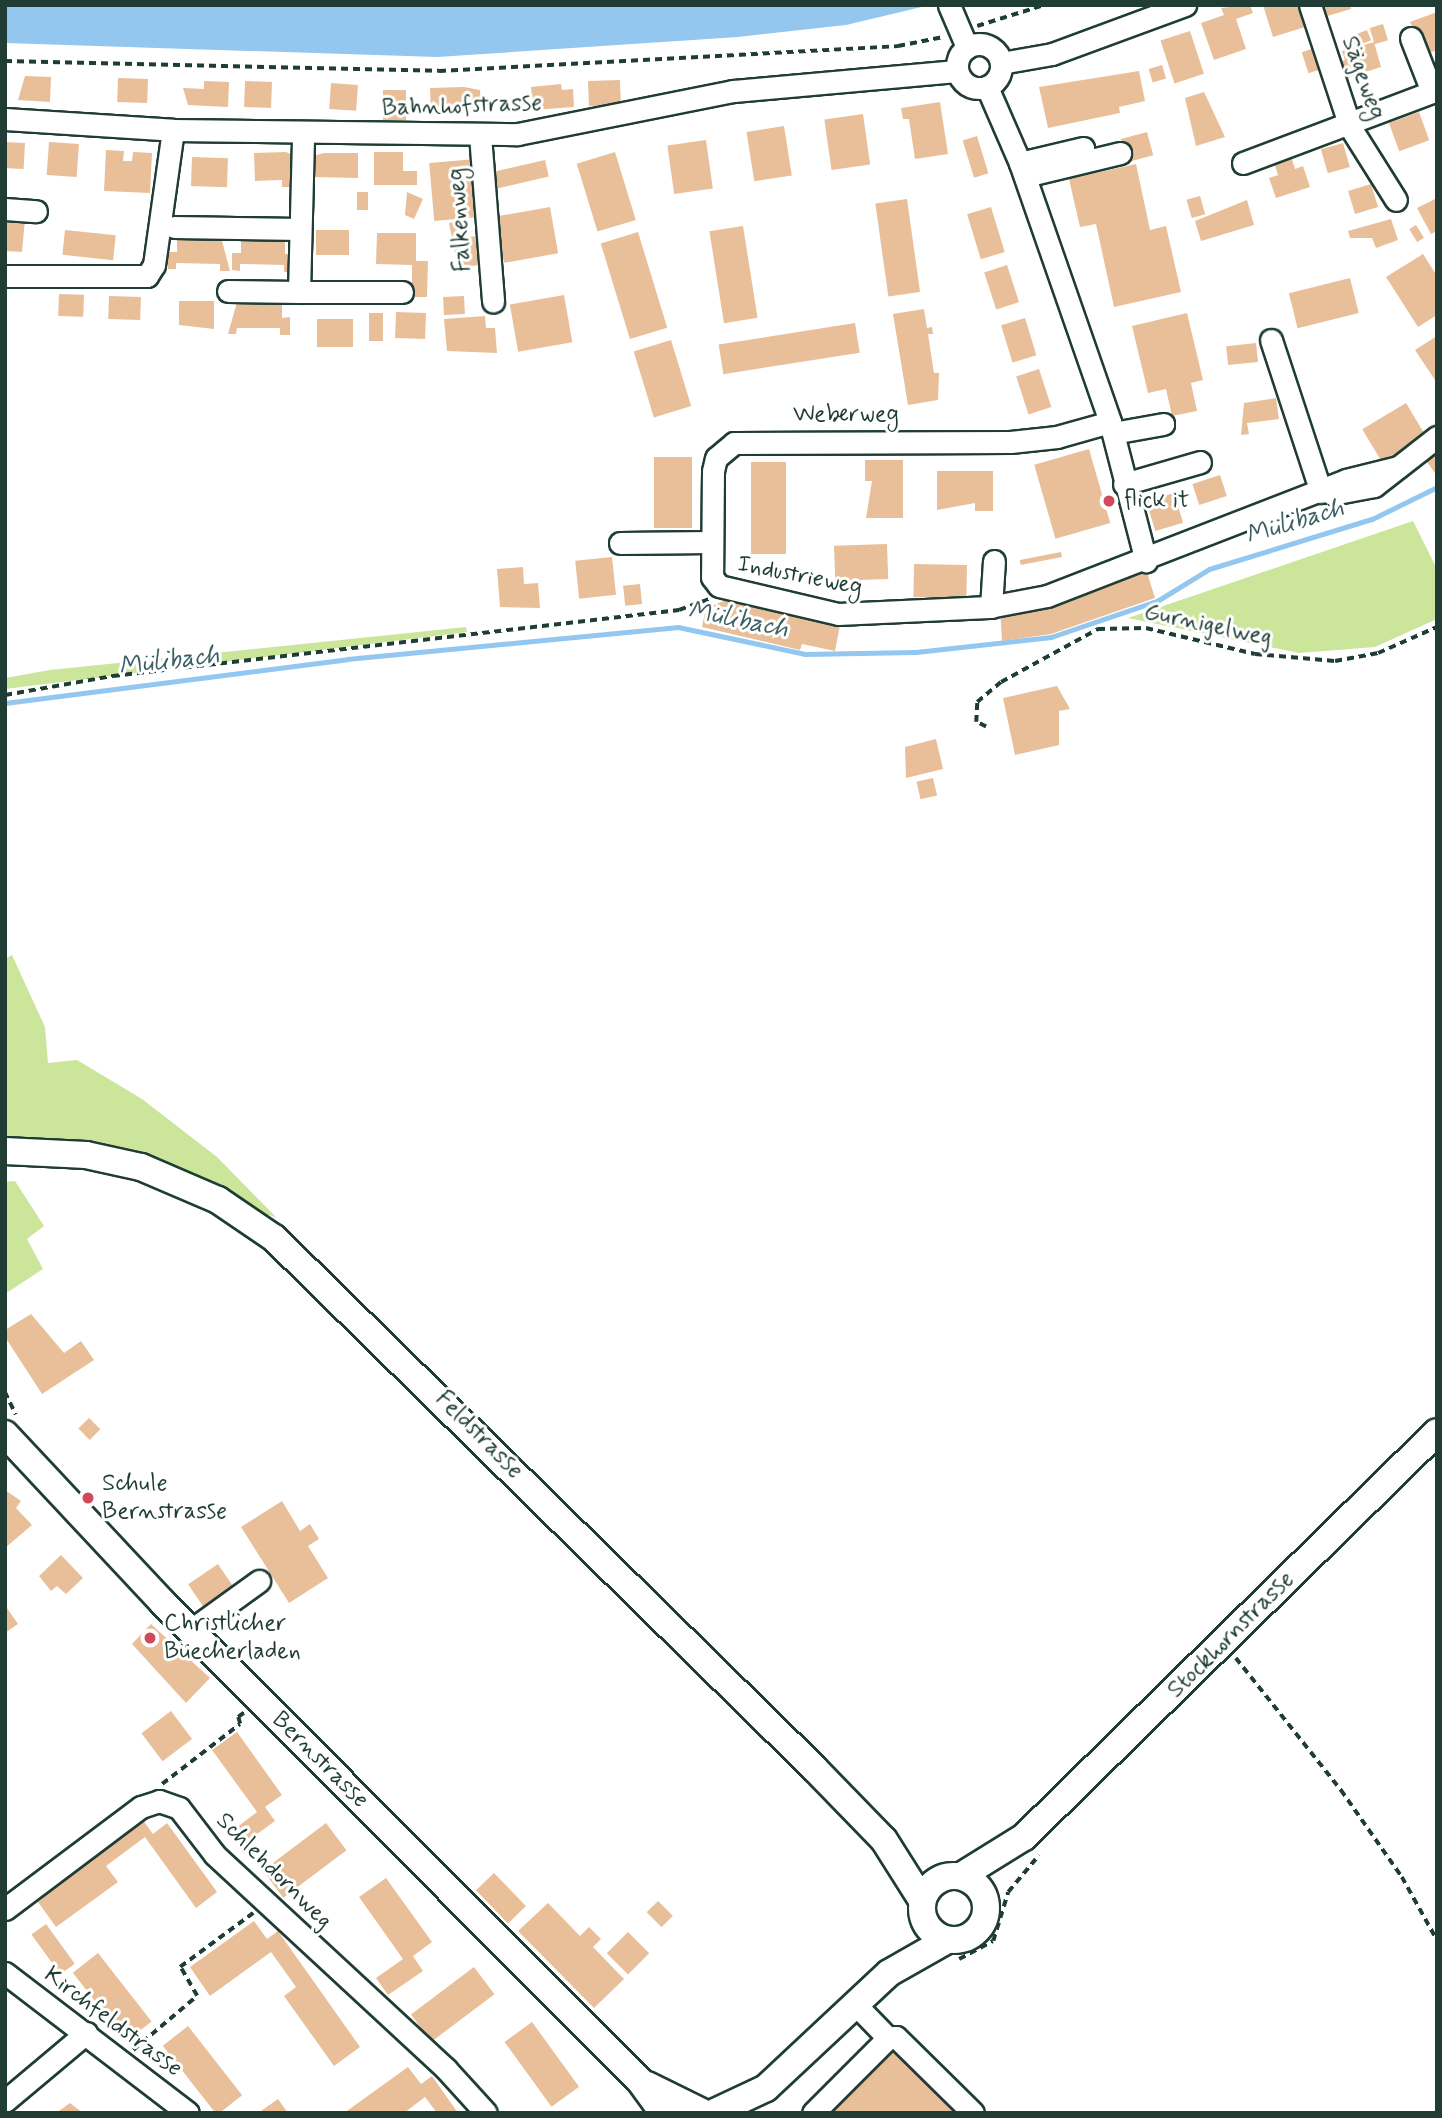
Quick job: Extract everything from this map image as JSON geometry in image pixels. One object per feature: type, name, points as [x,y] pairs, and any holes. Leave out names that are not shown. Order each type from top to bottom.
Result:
[{"type":"main road","name":"Feldstrasse","points":[[5,1151],[86,1155],[141,1167],[202,1192],[261,1228],[359,1317],[884,1840],[922,1908]]},
{"type":"main road","name":"Bernstrasse","points":[[8,1432],[260,1701],[640,2081],[663,2113]]},
{"type":"main road","name":"Stockhornstrasse","points":[[986,1902],[1034,1843],[1233,1654],[1437,1432]]},
{"type":"main road","name":"Feldstrasse","points":[[884,1840],[954,1876]]},
{"type":"main road","name":"Stockhornstrasse","points":[[954,1876],[1034,1843]]},
{"type":"main road","points":[[751,2113],[766,2088],[888,1973],[932,1885],[954,1876],[977,1886],[986,1902],[976,1933],[947,1949],[888,1973]]},
{"type":"main road","points":[[922,1908],[931,1932],[947,1949]]},
{"type":"main road","name":"Bernstrasse","points":[[640,2081],[709,2112]]},
{"type":"main road","points":[[709,2112],[766,2088]]},
{"type":"street","points":[[1001,63],[1052,54],[1185,5]]},
{"type":"street","name":"Sägeweg","points":[[1310,5],[1350,127],[1396,200]]},
{"type":"street","points":[[958,27],[988,46],[1001,63],[998,78],[987,87],[968,86],[957,71],[958,27]]},
{"type":"street","points":[[1243,163],[1350,127],[1435,91],[1411,38]]},
{"type":"street","name":"Bahnhofstrasse","points":[[5,119],[173,130],[480,135],[550,130],[733,91],[957,71]]},
{"type":"street","points":[[987,87],[1022,170],[1112,427],[1124,484],[1146,561]]},
{"type":"street","points":[[5,276],[147,276],[154,265],[173,130]]},
{"type":"street","points":[[299,292],[303,134]]},
{"type":"street","name":"Falkenweg","points":[[480,135],[492,301]]},
{"type":"street","points":[[1022,170],[1083,148]]},
{"type":"street","points":[[1022,170],[1120,153]]},
{"type":"street","points":[[5,209],[36,211]]},
{"type":"street","points":[[174,227],[300,229]]},
{"type":"street","points":[[228,291],[402,292]]},
{"type":"street","points":[[1271,340],[1321,492]]},
{"type":"street","name":"Weberweg","points":[[719,586],[712,577],[713,471],[716,458],[734,443],[1010,442],[1112,427],[1163,424]]},
{"type":"street","name":"Industrieweg","points":[[719,586],[867,616],[991,607],[1046,596],[1146,561],[1321,492],[1398,467],[1437,437]]},
{"type":"street","points":[[1124,484],[1200,462]]},
{"type":"street","points":[[620,543],[712,542]]},
{"type":"street","points":[[991,607],[994,561]]},
{"type":"street","points":[[191,1630],[259,1581]]},
{"type":"street","points":[[5,1909],[141,1807],[159,1801]]},
{"type":"street","name":"Schlehdornweg","points":[[159,1801],[179,1808],[215,1855],[446,2068],[486,2113]]},
{"type":"street","name":"Kirchfeldstrasse","points":[[5,1973],[121,2059],[188,2113]]},
{"type":"street","points":[[856,2005],[888,2038]]},
{"type":"street","points":[[5,2101],[86,2033]]},
{"type":"street","points":[[813,2113],[888,2038],[896,2037],[973,2113]]},
{"type":"path","points":[[5,61],[464,71],[898,46],[1044,5]]},
{"type":"path","name":"Industrieweg","points":[[5,695],[127,675],[679,610],[696,607],[719,586]]},
{"type":"path","name":"Gurnigelweg","points":[[986,727],[976,722],[977,702],[1001,682],[1098,629],[1146,628],[1255,654],[1335,661],[1378,653],[1437,627]]},
{"type":"path","points":[[5,1392],[16,1410],[8,1432]]},
{"type":"path","points":[[1233,1654],[1341,1790],[1402,1877],[1437,1940]]},
{"type":"path","points":[[159,1801],[162,1783],[240,1724],[238,1717],[260,1701]]},
{"type":"path","points":[[947,1949],[971,1956],[993,1941],[1008,1892],[1034,1843]]},
{"type":"path","points":[[121,2059],[197,1996],[180,1967],[266,1903]]},
{"type":"green space","points":[[1413,521],[1437,569],[1437,619],[1375,647],[1299,653],[1128,618]]},
{"type":"green space","points":[[466,627],[467,632],[5,689],[5,678],[50,670]]},
{"type":"green space","points":[[12,955],[45,1027],[48,1063],[77,1060],[142,1099],[217,1157],[276,1217],[5,1141],[5,959]]},
{"type":"green space","points":[[15,1181],[44,1226],[27,1239],[43,1269],[5,1294],[5,1182]]},
{"type":"water","points":[[5,5],[930,5],[846,25],[738,37],[437,57],[5,43]]},
{"type":"building","points":[[1250,5],[1253,13],[1236,19],[1246,49],[1214,60],[1201,23],[1224,15],[1221,8]]},
{"type":"building","points":[[1263,5],[1297,5],[1305,27],[1273,37]]},
{"type":"building","points":[[1320,5],[1350,5],[1351,9],[1324,17]]},
{"type":"building","points":[[1437,12],[1437,50],[1424,55],[1410,22]]},
{"type":"building","points":[[1383,24],[1388,40],[1375,44],[1370,28]]},
{"type":"building","points":[[1367,30],[1371,40],[1355,47],[1351,36]]},
{"type":"building","points":[[1190,31],[1204,74],[1174,83],[1161,41]]},
{"type":"building","points":[[1374,42],[1381,67],[1341,80],[1336,63],[1345,60],[1342,51]]},
{"type":"building","points":[[1315,48],[1322,69],[1308,73],[1302,52]]},
{"type":"building","points":[[1162,65],[1166,78],[1153,82],[1149,69]]},
{"type":"building","points":[[1139,71],[1145,101],[1119,107],[1120,113],[1048,128],[1039,87]]},
{"type":"building","points":[[25,76],[51,77],[50,102],[18,100]]},
{"type":"building","points":[[118,78],[148,79],[147,103],[117,102]]},
{"type":"building","points":[[620,80],[621,105],[589,106],[588,81]]},
{"type":"building","points":[[204,81],[229,82],[228,107],[188,105],[183,88],[204,89]]},
{"type":"building","points":[[245,81],[272,82],[271,108],[244,107]]},
{"type":"building","points":[[331,83],[358,85],[356,111],[329,109]]},
{"type":"building","points":[[561,84],[562,90],[573,89],[574,107],[533,110],[531,87]]},
{"type":"building","points":[[464,87],[480,90],[481,108],[431,110],[430,88]]},
{"type":"building","points":[[383,90],[406,90],[406,120],[383,120]]},
{"type":"building","points":[[1204,92],[1225,137],[1196,146],[1185,98]]},
{"type":"building","points":[[940,102],[948,154],[915,159],[909,119],[903,119],[901,108]]},
{"type":"building","points":[[1419,112],[1429,140],[1399,151],[1389,123]]},
{"type":"building","points":[[863,114],[870,165],[831,170],[824,119]]},
{"type":"building","points":[[784,126],[792,175],[754,181],[746,132]]},
{"type":"building","points":[[1147,132],[1153,155],[1127,162],[1121,139]]},
{"type":"building","points":[[977,136],[988,173],[974,178],[963,140]]},
{"type":"building","points":[[706,140],[713,189],[674,194],[667,145]]},
{"type":"building","points":[[5,142],[25,143],[24,169],[5,168]]},
{"type":"building","points":[[49,142],[79,144],[77,177],[47,175]]},
{"type":"building","points":[[1343,143],[1350,167],[1328,173],[1321,149]]},
{"type":"building","points":[[106,150],[124,151],[123,161],[132,161],[133,152],[152,153],[150,193],[104,191]]},
{"type":"building","points":[[286,152],[295,156],[295,187],[282,187],[282,180],[255,181],[254,153]]},
{"type":"building","points":[[374,152],[403,152],[403,171],[417,171],[417,185],[374,185]]},
{"type":"building","points":[[615,152],[636,220],[598,232],[577,164]]},
{"type":"building","points":[[324,153],[358,153],[358,178],[313,177],[313,156]]},
{"type":"building","points":[[1291,156],[1295,169],[1303,166],[1310,187],[1276,198],[1269,178],[1278,175],[1274,162]]},
{"type":"building","points":[[192,157],[228,158],[227,187],[191,186]]},
{"type":"building","points":[[476,159],[481,217],[434,221],[429,163]]},
{"type":"building","points":[[545,160],[549,177],[494,189],[490,173]]},
{"type":"building","points":[[1136,164],[1150,230],[1166,226],[1181,292],[1114,307],[1096,224],[1080,227],[1069,179]]},
{"type":"building","points":[[1371,184],[1378,207],[1355,214],[1348,191]]},
{"type":"building","points":[[357,192],[368,192],[368,210],[357,210]]},
{"type":"building","points":[[407,192],[423,199],[414,219],[405,215]]},
{"type":"building","points":[[1200,196],[1205,214],[1192,218],[1187,200]]},
{"type":"building","points":[[1437,198],[1437,231],[1431,234],[1417,208]]},
{"type":"building","points":[[907,199],[920,292],[888,297],[875,203]]},
{"type":"building","points":[[1247,200],[1254,225],[1201,241],[1195,221]]},
{"type":"building","points":[[550,207],[558,253],[504,263],[496,217]]},
{"type":"building","points":[[991,207],[1005,252],[981,259],[967,214]]},
{"type":"building","points":[[5,218],[25,219],[22,252],[5,251]]},
{"type":"building","points":[[1391,219],[1398,240],[1376,248],[1372,238],[1350,238],[1348,231]]},
{"type":"building","points":[[466,221],[467,237],[478,236],[481,265],[458,267],[449,223]]},
{"type":"building","points":[[1416,225],[1424,238],[1417,242],[1409,229]]},
{"type":"building","points":[[743,226],[758,318],[724,323],[709,231]]},
{"type":"building","points":[[65,230],[116,235],[113,260],[62,255]]},
{"type":"building","points":[[316,230],[349,230],[349,255],[316,255]]},
{"type":"building","points":[[638,232],[667,328],[630,339],[601,243]]},
{"type":"building","points":[[377,233],[416,233],[416,261],[428,261],[427,297],[412,297],[412,265],[376,264]]},
{"type":"building","points":[[177,237],[221,237],[230,271],[220,271],[220,264],[176,263],[176,269],[168,269],[168,252],[177,252]]},
{"type":"building","points":[[241,238],[285,239],[285,254],[294,254],[294,272],[284,272],[284,265],[240,264],[240,271],[232,270],[232,253],[241,253]]},
{"type":"building","points":[[1423,254],[1437,276],[1437,315],[1418,327],[1386,277]]},
{"type":"building","points":[[1007,265],[1019,302],[996,310],[984,272]]},
{"type":"building","points":[[1350,278],[1359,313],[1298,328],[1289,293]]},
{"type":"building","points":[[59,294],[84,295],[83,317],[58,316]]},
{"type":"building","points":[[564,295],[572,342],[518,352],[510,305]]},
{"type":"building","points":[[109,296],[141,297],[140,320],[108,319]]},
{"type":"building","points":[[464,296],[465,314],[444,315],[443,297]]},
{"type":"building","points":[[179,301],[214,301],[214,329],[179,325]]},
{"type":"building","points":[[237,302],[282,302],[282,318],[290,317],[290,335],[280,335],[280,328],[237,328],[236,334],[228,334]]},
{"type":"building","points":[[924,309],[927,328],[932,327],[933,334],[928,334],[934,373],[939,373],[938,400],[908,405],[893,314]]},
{"type":"building","points":[[396,312],[426,313],[425,339],[395,338]]},
{"type":"building","points":[[369,313],[383,313],[383,341],[369,341]]},
{"type":"building","points":[[1187,313],[1203,380],[1191,383],[1197,411],[1172,416],[1166,389],[1148,393],[1132,326]]},
{"type":"building","points":[[485,316],[486,328],[495,328],[497,353],[447,351],[444,319]]},
{"type":"building","points":[[1025,318],[1036,355],[1012,363],[1001,325]]},
{"type":"building","points":[[317,319],[353,319],[353,347],[317,347]]},
{"type":"building","points":[[855,323],[860,353],[723,374],[719,345]]},
{"type":"building","points":[[1437,336],[1437,383],[1415,350]]},
{"type":"building","points":[[671,340],[691,406],[654,417],[634,351]]},
{"type":"building","points":[[1256,343],[1258,362],[1228,365],[1226,346]]},
{"type":"building","points":[[1039,369],[1051,407],[1029,414],[1016,376]]},
{"type":"building","points":[[1276,398],[1279,419],[1247,423],[1249,434],[1241,435],[1244,403]]},
{"type":"building","points":[[1406,403],[1426,436],[1382,463],[1362,429]]},
{"type":"building","points":[[1089,449],[1110,523],[1055,539],[1034,465]]},
{"type":"building","points":[[1437,451],[1437,476],[1425,459]]},
{"type":"building","points":[[654,457],[692,457],[692,528],[654,528]]},
{"type":"building","points":[[865,460],[903,460],[903,518],[866,518],[872,481],[865,481]]},
{"type":"building","points":[[751,462],[786,462],[786,554],[751,554]]},
{"type":"building","points":[[937,471],[993,471],[993,511],[975,511],[975,503],[937,510]]},
{"type":"building","points":[[1220,475],[1227,496],[1199,505],[1192,484]]},
{"type":"building","points":[[1174,493],[1183,523],[1155,531],[1146,501]]},
{"type":"building","points":[[887,544],[888,579],[835,581],[834,546]]},
{"type":"building","points":[[1061,552],[1062,557],[1021,565],[1020,560]]},
{"type":"building","points":[[612,557],[616,595],[579,599],[575,561]]},
{"type":"building","points":[[914,564],[967,565],[966,598],[913,597]]},
{"type":"building","points":[[523,567],[524,584],[538,583],[540,608],[500,607],[497,569]]},
{"type":"building","points":[[1146,569],[1155,598],[1051,634],[1002,641],[1000,609]]},
{"type":"building","points":[[640,584],[642,604],[625,606],[623,586]]},
{"type":"building","points":[[737,596],[841,620],[835,651],[802,644],[800,650],[702,627],[706,608]]},
{"type":"building","points":[[1057,686],[1070,709],[1059,711],[1059,745],[1015,755],[1003,698]]},
{"type":"building","points":[[936,739],[943,769],[906,778],[905,747]]},
{"type":"building","points":[[933,778],[937,796],[920,799],[916,782]]},
{"type":"building","points":[[31,1314],[64,1353],[81,1341],[94,1360],[42,1394],[5,1337],[5,1330]]},
{"type":"building","points":[[89,1418],[100,1429],[90,1440],[78,1429]]},
{"type":"building","points":[[5,1490],[21,1501],[16,1508],[32,1525],[5,1548]]},
{"type":"building","points":[[282,1501],[300,1531],[310,1524],[319,1539],[308,1546],[328,1578],[289,1603],[241,1527]]},
{"type":"building","points":[[61,1555],[83,1578],[66,1594],[57,1586],[51,1591],[39,1576]]},
{"type":"building","points":[[218,1564],[236,1591],[206,1611],[188,1584]]},
{"type":"building","points":[[7,1608],[18,1624],[5,1633],[5,1610]]},
{"type":"building","points":[[151,1624],[210,1678],[186,1703],[132,1644]]},
{"type":"building","points":[[171,1711],[192,1739],[163,1761],[141,1733]]},
{"type":"building","points":[[237,1732],[282,1795],[265,1807],[275,1821],[242,1845],[232,1831],[257,1812],[212,1750]]},
{"type":"building","points":[[142,1819],[153,1834],[167,1823],[217,1892],[196,1908],[145,1837],[106,1866],[118,1882],[56,1927],[38,1902]]},
{"type":"building","points":[[326,1823],[346,1850],[283,1898],[263,1871]]},
{"type":"building","points":[[494,1873],[526,1906],[508,1923],[476,1890]]},
{"type":"building","points":[[386,1878],[432,1942],[413,1956],[423,1971],[388,1995],[376,1978],[403,1959],[359,1897]]},
{"type":"building","points":[[658,1901],[673,1916],[662,1927],[647,1912]]},
{"type":"building","points":[[548,1903],[580,1936],[589,1927],[601,1939],[593,1947],[624,1979],[594,2008],[518,1931]]},
{"type":"building","points":[[254,1921],[267,1939],[278,1931],[360,2047],[334,2066],[284,1996],[296,1987],[271,1952],[210,1996],[190,1967]]},
{"type":"building","points":[[46,1924],[75,1964],[60,1974],[31,1935]]},
{"type":"building","points":[[628,1932],[649,1953],[628,1974],[607,1953]]},
{"type":"building","points":[[98,1953],[152,2022],[126,2041],[73,1973]]},
{"type":"building","points":[[474,1967],[494,1994],[431,2042],[411,2015]]},
{"type":"building","points":[[532,2022],[579,2087],[552,2107],[504,2042]]},
{"type":"building","points":[[188,2026],[242,2095],[220,2113],[215,2113],[163,2046]]},
{"type":"building","points":[[893,2047],[960,2113],[829,2113]]},
{"type":"building","points":[[408,2067],[421,2084],[432,2076],[458,2113],[437,2113],[425,2097],[404,2113],[344,2113]]},
{"type":"building","points":[[278,2099],[288,2113],[258,2113]]},
{"type":"building","points":[[70,2103],[83,2113],[56,2113]]},
{"type":"waterway","name":"Mülibach","points":[[5,703],[347,659],[678,627],[805,654],[916,652],[1051,637],[1157,601],[1209,569],[1372,519],[1437,487]]},
{"type":"place","name":"flick it","points":[[1109,501]]},
{"type":"place","name":"Schule Bernstrasse","points":[[88,1498]]},
{"type":"place","name":"Christlicher Büecherladen","points":[[150,1638]]}]
